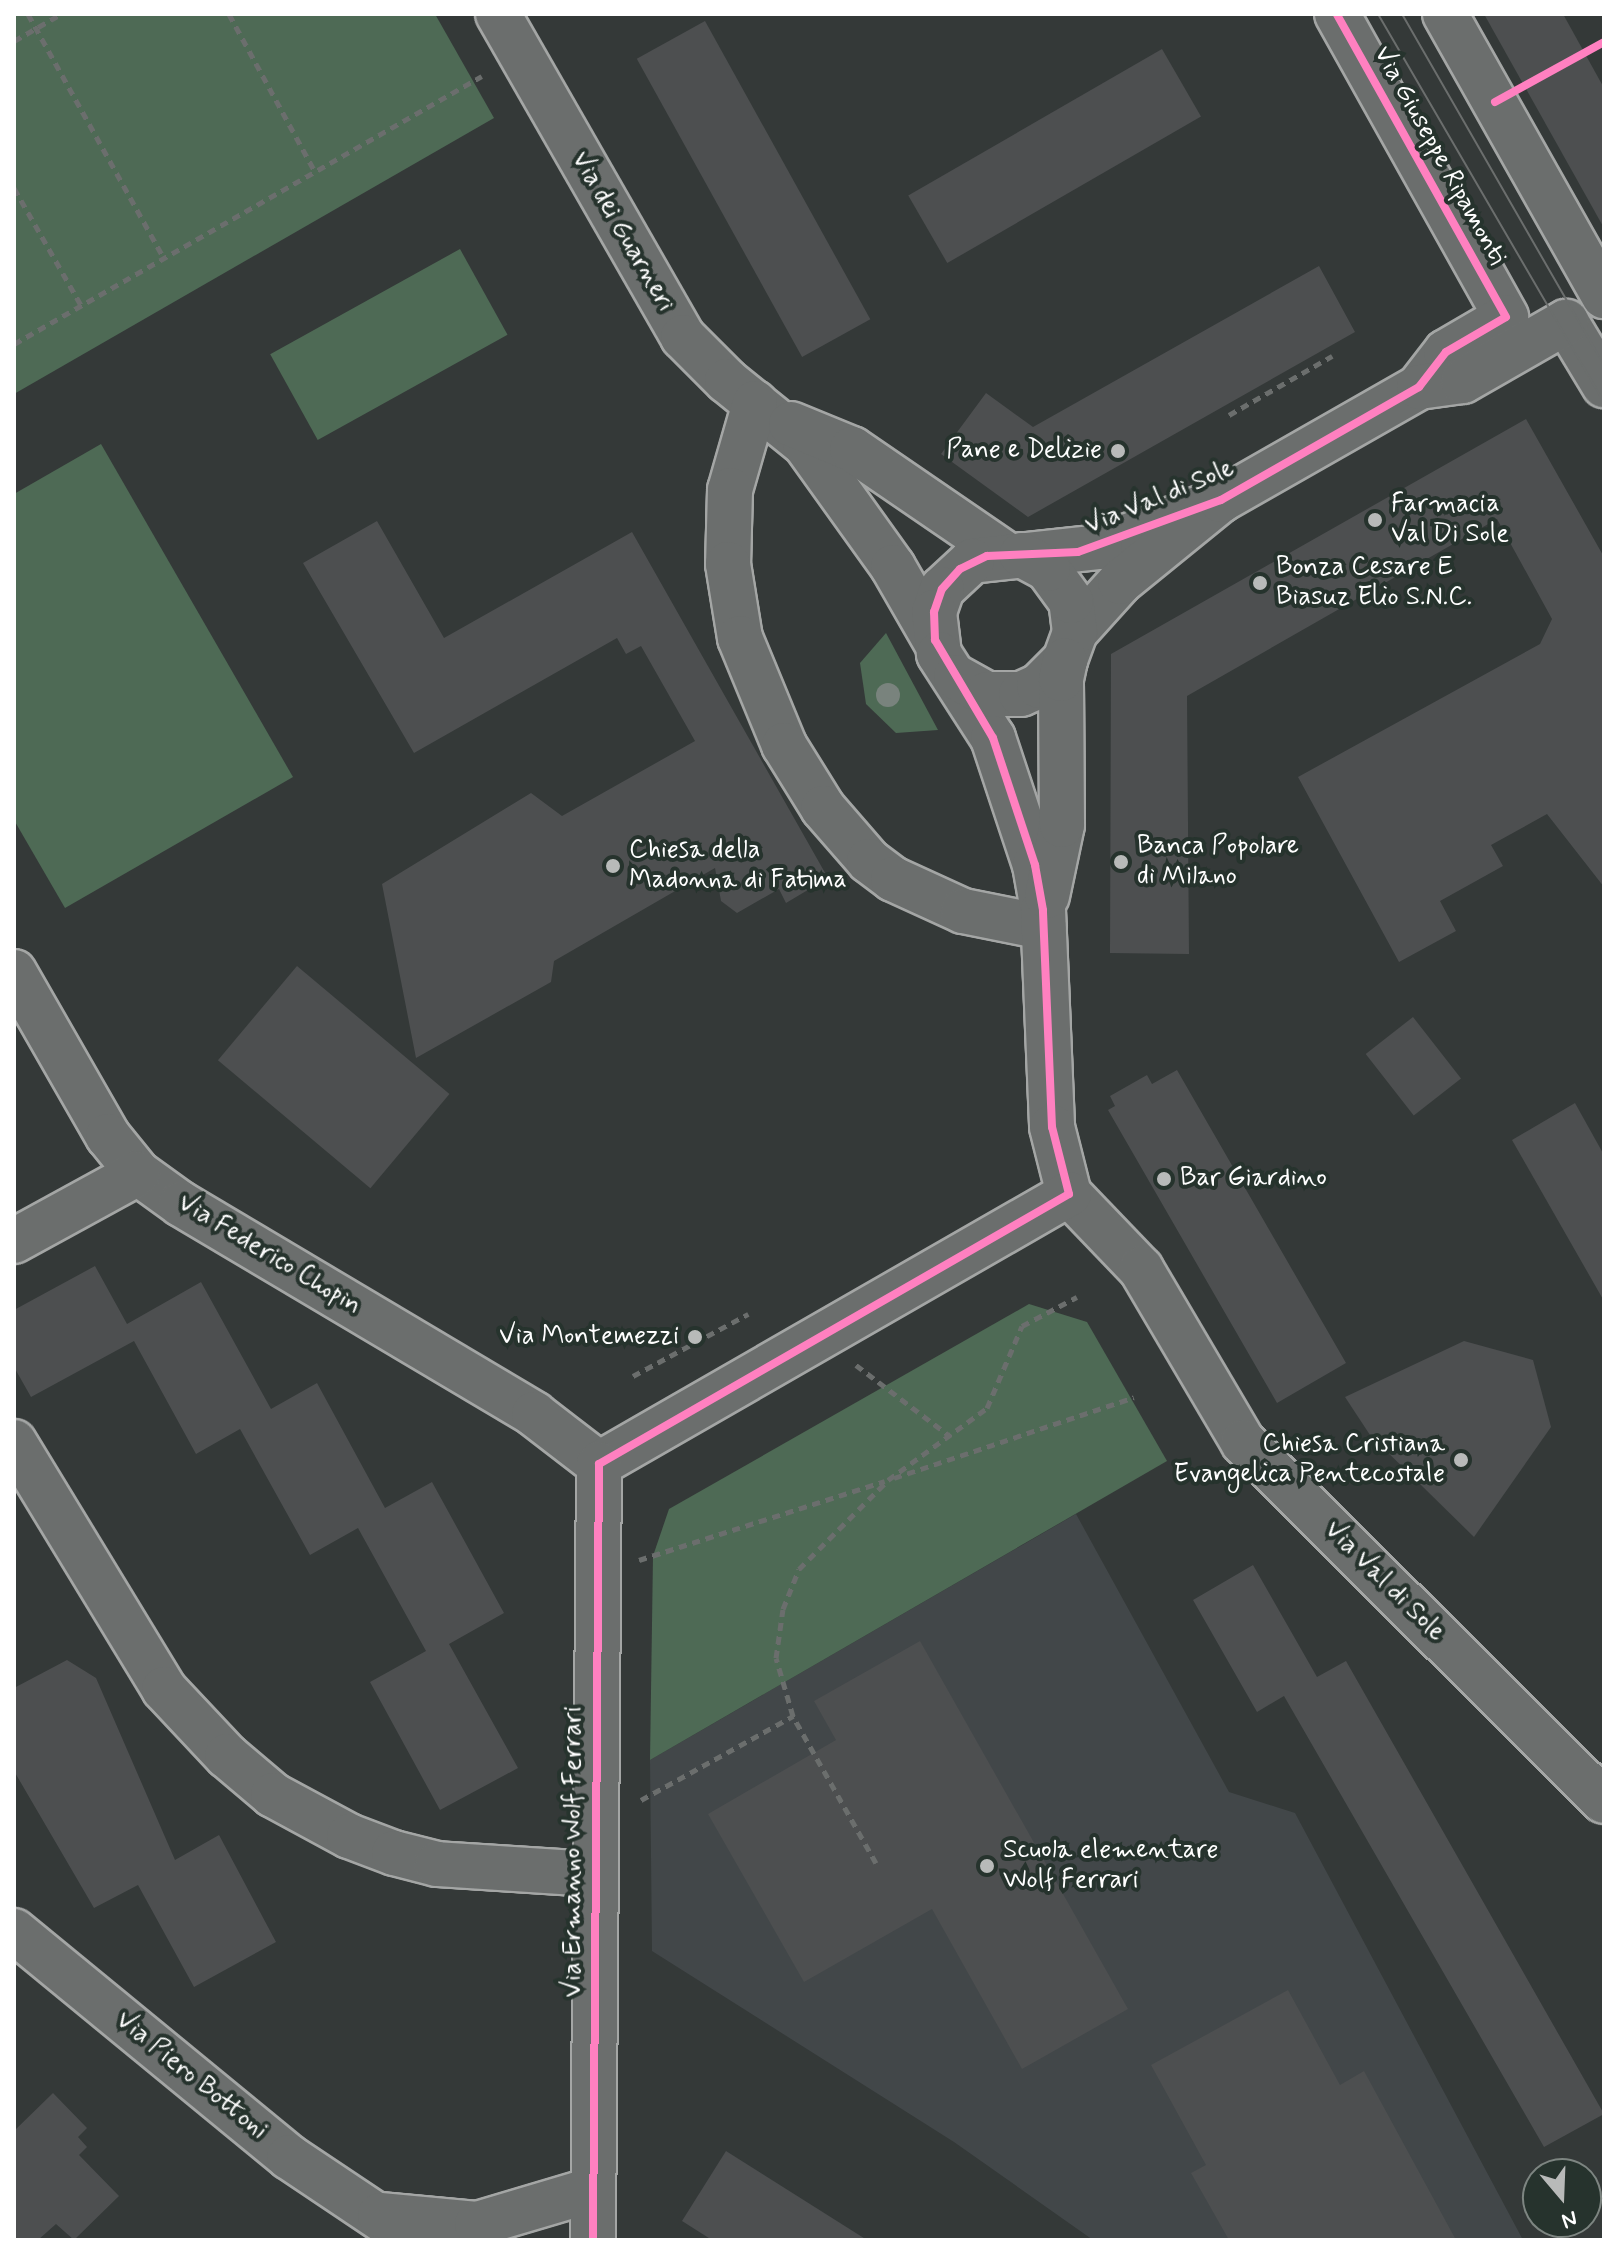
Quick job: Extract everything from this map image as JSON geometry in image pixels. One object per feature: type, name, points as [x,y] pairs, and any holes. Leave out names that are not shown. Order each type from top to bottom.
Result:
[{"type":"street","name":"Via dei Guarneri","points":[[498,14],[683,337],[768,412],[831,475],[935,640]]},
{"type":"street","name":"Via Giuseppe Ripamonti","points":[[1337,14],[1506,317]]},
{"type":"street","points":[[1445,14],[1596,282],[1585,323],[1604,385]]},
{"type":"street","points":[[1506,317],[1585,323]]},
{"type":"street","name":"Via Val di Sole","points":[[1419,387],[1446,352],[1506,317]]},
{"type":"street","name":"Via Val di Sole","points":[[1585,323],[1463,381],[1419,387],[1221,500],[1100,547],[1013,554],[972,561],[950,579],[934,612],[935,640],[993,738],[1010,783],[1043,918],[1052,1127],[1069,1194],[1141,1269],[1243,1442],[1604,1801]]},
{"type":"street","name":"Via dei Guarneri","points":[[768,412],[852,449],[1013,554]]},
{"type":"street","points":[[768,412],[730,490],[728,564],[740,638],[784,745],[823,808],[869,861],[893,879],[963,911],[1043,918]]},
{"type":"street","name":"Via Val di Sole","points":[[956,677],[987,694],[1021,694],[1039,686],[1120,582],[1221,500]]},
{"type":"street","name":"Via Val di Sole","points":[[1013,554],[1048,569],[1065,588],[1070,646],[1061,679],[1062,825],[1043,918]]},
{"type":"street","name":"Via Federico Chopin","points":[[14,972],[108,1136],[138,1173],[181,1204],[534,1414],[599,1464]]},
{"type":"street","points":[[14,1241],[138,1173]]},
{"type":"street","points":[[599,1464],[828,1337],[1069,1194]]},
{"type":"street","points":[[14,1442],[164,1689],[227,1756],[273,1795],[349,1836],[423,1860],[593,1874]]},
{"type":"street","name":"Via Ermanno Wolf Ferrari","points":[[593,2240],[593,1874],[599,1464]]},
{"type":"street","name":"Via Piero Bottoni","points":[[14,1931],[289,2157],[413,2240]]},
{"type":"street","name":"Via Piero Bottoni","points":[[372,2214],[477,2224],[592,2190]]},
{"type":"path","points":[[28,14],[164,258]]},
{"type":"path","points":[[14,41],[61,14]]},
{"type":"path","points":[[229,14],[315,172]]},
{"type":"path","points":[[14,344],[482,76]]},
{"type":"path","points":[[14,188],[81,305]]},
{"type":"path","points":[[1229,415],[1332,356]]},
{"type":"path","points":[[876,1863],[793,1716],[776,1658],[783,1609],[799,1569],[888,1480],[987,1408],[1022,1326],[1077,1297]]},
{"type":"path","points":[[633,1376],[748,1314]]},
{"type":"path","points":[[828,1337],[870,1380],[929,1415],[950,1436]]},
{"type":"path","points":[[597,1574],[1134,1397]]},
{"type":"path","points":[[641,1800],[793,1716]]},
{"type":"shaded area","name":"Scuola elementare Wolf Ferrari","points":[[1076,1514],[1229,1792],[1295,1813],[1523,2240],[1093,2240],[954,2142],[652,1951],[650,1760]]},
{"type":"green space","points":[[14,14],[435,14],[494,118],[14,394]]},
{"type":"green space","points":[[460,249],[508,335],[318,440],[270,354]]},
{"type":"green space","points":[[101,444],[293,777],[65,908],[14,820],[14,494]]},
{"type":"green space","points":[[886,633],[938,730],[896,733],[866,704],[860,663]]},
{"type":"green space","points":[[1029,1304],[1087,1322],[1167,1461],[650,1760],[653,1556],[669,1509]]},
{"type":"building","points":[[1484,14],[1563,14],[1604,88],[1604,228]]},
{"type":"building","points":[[705,21],[870,319],[802,357],[637,59]]},
{"type":"building","points":[[1162,49],[1201,117],[947,263],[908,196]]},
{"type":"building","points":[[1319,266],[1355,332],[1028,517],[941,454],[986,393],[1033,427]]},
{"type":"building","points":[[1526,419],[1604,557],[1604,887],[1547,814],[1491,845],[1503,866],[1440,901],[1456,931],[1399,962],[1298,777],[1540,644],[1552,619],[1497,519],[1187,696],[1189,954],[1110,953],[1111,654]]},
{"type":"building","points":[[377,521],[444,638],[632,532],[828,878],[786,903],[779,889],[737,913],[721,901],[715,868],[554,961],[551,982],[416,1058],[382,884],[531,793],[562,816],[695,741],[641,646],[626,654],[617,638],[414,753],[303,563]]},
{"type":"building","points":[[297,966],[449,1094],[370,1188],[218,1060]]},
{"type":"building","points":[[1413,1017],[1461,1078],[1414,1115],[1366,1054]]},
{"type":"building","points":[[1177,1070],[1346,1363],[1277,1403],[1108,1110],[1115,1106],[1110,1096],[1147,1075],[1152,1084]]},
{"type":"building","points":[[1575,1103],[1604,1155],[1604,1301],[1512,1140]]},
{"type":"building","points":[[95,1266],[127,1324],[201,1282],[271,1409],[317,1383],[385,1508],[432,1482],[504,1613],[449,1644],[518,1768],[440,1810],[370,1682],[426,1651],[358,1528],[310,1555],[240,1429],[196,1454],[134,1341],[31,1397],[14,1367],[14,1310]]},
{"type":"building","name":"Chiesa Cristiana Evangelica Pentecostale","points":[[1464,1341],[1533,1360],[1551,1427],[1474,1537],[1370,1435],[1345,1397]]},
{"type":"building","points":[[1253,1565],[1317,1677],[1346,1661],[1604,2114],[1544,2147],[1284,1696],[1257,1712],[1193,1600]]},
{"type":"building","points":[[920,1641],[1128,2009],[1022,2069],[932,1909],[804,1982],[708,1814],[836,1740],[814,1701]]},
{"type":"building","points":[[67,1660],[96,1678],[175,1860],[219,1835],[276,1942],[194,1987],[138,1885],[94,1908],[14,1771],[14,1688]]},
{"type":"building","points":[[1288,1990],[1340,2085],[1364,2071],[1456,2240],[1229,2240],[1191,2173],[1206,2165],[1151,2065]]},
{"type":"building","points":[[53,2093],[87,2128],[78,2137],[87,2147],[79,2155],[119,2196],[74,2240],[56,2224],[38,2240],[14,2240],[14,2131]]},
{"type":"building","points":[[726,2151],[867,2240],[712,2240],[682,2221]]},
{"type":"tram line","points":[[1378,14],[1604,402]]},
{"type":"tram line","points":[[1402,14],[1604,365]]},
{"type":"cycle path","points":[[593,2240],[599,1464],[1069,1194],[1052,1127],[1043,910],[1035,865],[993,738],[935,640],[934,612],[942,589],[960,569],[987,556],[1078,552],[1221,500],[1419,387],[1446,352],[1506,317],[1337,14]]},
{"type":"cycle path","points":[[1495,102],[1604,42]]},
{"type":"place","name":"Pane e Delizie","points":[[1118,451]]},
{"type":"place","name":"Farmacia Val Di Sole","points":[[1375,520]]},
{"type":"place","name":"Bonza Cesare E Biasuz Elio S.N.C.","points":[[1260,583]]},
{"type":"place","name":"Banca Popolare di Milano","points":[[1121,862]]},
{"type":"place","name":"Chiesa della Madonna di Fatima","points":[[613,866]]},
{"type":"place","name":"Bar Giardino","points":[[1164,1179]]},
{"type":"place","name":"Via Montemezzi","points":[[695,1337]]},
{"type":"place","name":"Chiesa Cristiana Evangelica Pentecostale","points":[[1461,1460]]},
{"type":"place","name":"Scuola elementare Wolf Ferrari","points":[[987,1866]]}]
